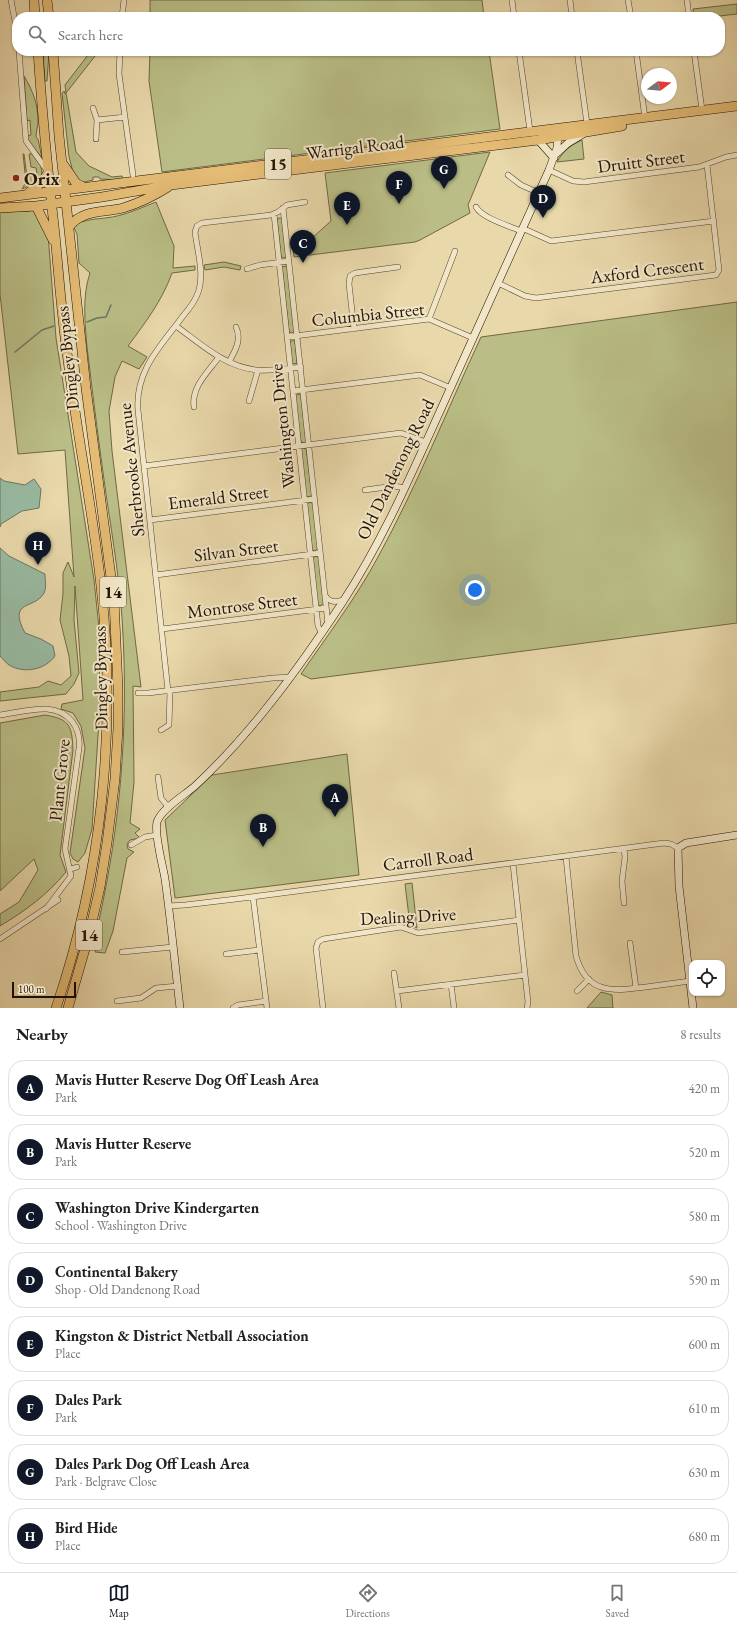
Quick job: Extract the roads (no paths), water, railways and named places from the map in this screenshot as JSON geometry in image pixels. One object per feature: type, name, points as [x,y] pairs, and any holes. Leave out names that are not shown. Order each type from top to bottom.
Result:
[{"type":"highway","points":[[34,0],[35,12]]},
{"type":"highway","points":[[47,0],[48,12]]},
{"type":"highway","name":"14","points":[[38,56],[52,204]]},
{"type":"highway","name":"14","points":[[53,56],[66,202]]},
{"type":"highway","name":"Warrigal Road","points":[[0,198],[530,131],[632,124],[642,119],[737,106]]},
{"type":"highway","name":"Warrigal Road","points":[[0,208],[52,204],[171,185],[558,138],[586,128]]},
{"type":"highway","points":[[62,163],[76,183],[83,187]]},
{"type":"highway","points":[[26,195],[43,181],[48,172]]},
{"type":"highway","points":[[69,227],[75,220],[86,214],[122,208],[135,204],[155,196],[171,185]]},
{"type":"highway","name":"Dingley Bypass","points":[[66,202],[86,395],[114,600],[117,642],[118,715],[113,800],[100,887],[81,964],[68,1008]]},
{"type":"highway","name":"Dingley Bypass","points":[[52,204],[68,362],[101,586],[106,638],[107,694],[104,773],[95,851],[79,928],[56,1008]]},
{"type":"highway","points":[[36,206],[56,246]]},
{"type":"main road","name":"Old Dandenong Road","points":[[180,1008],[168,908],[164,858],[159,834],[161,821],[245,734],[291,677],[344,600],[374,548],[405,488],[549,170],[558,145],[557,128]]},
{"type":"main road","points":[[538,140],[554,157],[586,128]]},
{"type":"main road","name":"Carroll Road","points":[[676,846],[737,835]]},
{"type":"main road","points":[[676,846],[689,972]]},
{"type":"main road","points":[[692,996],[693,1008]]},
{"type":"street","points":[[11,0],[13,12]]},
{"type":"street","points":[[123,12],[124,0]]},
{"type":"street","points":[[512,0],[513,12]]},
{"type":"street","points":[[570,0],[571,12]]},
{"type":"street","points":[[628,0],[630,12]]},
{"type":"street","points":[[686,0],[688,12]]},
{"type":"street","points":[[19,56],[26,141],[48,172]]},
{"type":"street","points":[[120,56],[119,74],[133,175]]},
{"type":"street","points":[[520,56],[530,131]]},
{"type":"street","points":[[578,56],[586,128]]},
{"type":"street","points":[[636,56],[642,119]]},
{"type":"street","points":[[695,56],[702,110]]},
{"type":"street","points":[[93,108],[97,120],[96,139]]},
{"type":"street","points":[[97,120],[125,117]]},
{"type":"street","name":"Druitt Street","points":[[549,170],[572,181],[580,182],[707,165],[726,157],[737,155]]},
{"type":"street","name":"Axford Crescent","points":[[498,283],[525,296],[536,298],[714,276],[719,273],[719,270],[707,165]]},
{"type":"street","points":[[508,174],[521,185],[538,193]]},
{"type":"street","points":[[275,214],[288,204],[305,202]]},
{"type":"street","points":[[476,207],[485,215],[551,241],[714,220]]},
{"type":"street","name":"Washington Drive","points":[[283,208],[328,624]]},
{"type":"street","name":"Washington Drive","points":[[275,214],[316,609],[318,626],[322,634]]},
{"type":"street","name":"Sherbrooke Avenue","points":[[161,730],[168,727],[169,724],[169,691],[144,466],[138,404],[138,388],[148,365],[196,299],[200,285],[200,273],[195,232],[196,227],[202,224],[275,214]]},
{"type":"street","points":[[428,319],[455,251]]},
{"type":"street","points":[[247,269],[257,265],[289,261]]},
{"type":"street","points":[[354,329],[349,284],[350,276],[355,273],[398,267]]},
{"type":"street","name":"Columbia Street","points":[[287,337],[428,319],[473,338]]},
{"type":"street","points":[[176,326],[219,357],[229,362],[258,370],[301,367]]},
{"type":"street","points":[[229,362],[238,343],[238,333],[236,327]]},
{"type":"street","points":[[194,407],[196,388],[219,357]]},
{"type":"street","points":[[249,401],[258,370]]},
{"type":"street","points":[[293,391],[420,375],[451,388]]},
{"type":"street","points":[[144,466],[404,432],[426,442]]},
{"type":"street","points":[[365,490],[394,486],[405,488]]},
{"type":"street","name":"Emerald Street","points":[[150,520],[314,499]]},
{"type":"street","name":"Silvan Street","points":[[156,575],[320,553]]},
{"type":"street","points":[[325,594],[332,602],[344,600]]},
{"type":"street","name":"Montrose Street","points":[[162,629],[326,608]]},
{"type":"street","points":[[138,693],[169,691],[270,678],[291,677]]},
{"type":"street","name":"Plant Grove","points":[[0,715],[46,709],[56,711],[71,720],[78,731],[79,748],[65,848],[66,858],[71,869]]},
{"type":"street","points":[[158,777],[161,798],[171,810]]},
{"type":"street","points":[[131,846],[145,837],[159,834]]},
{"type":"street","name":"Carroll Road","points":[[168,908],[668,843],[676,846]]},
{"type":"street","points":[[624,849],[622,881],[624,903]]},
{"type":"street","points":[[566,856],[576,956],[581,969],[589,979],[600,987],[610,990],[621,990],[689,981]]},
{"type":"street","points":[[513,864],[528,1002],[527,1008]]},
{"type":"street","points":[[46,909],[70,879],[71,869],[77,866]]},
{"type":"street","points":[[253,897],[267,1008]]},
{"type":"street","points":[[0,939],[58,900]]},
{"type":"street","name":"Dealing Drive","points":[[323,1008],[316,948],[318,942],[323,939],[386,928],[401,927],[418,933],[518,920]]},
{"type":"street","points":[[630,944],[636,988]]},
{"type":"street","points":[[121,952],[173,947]]},
{"type":"street","points":[[226,954],[259,950]]},
{"type":"street","points":[[394,973],[399,1008]]},
{"type":"street","points":[[396,991],[525,975]]},
{"type":"street","points":[[577,991],[589,979]]},
{"type":"street","points":[[451,984],[454,1008]]},
{"type":"street","points":[[117,1001],[141,998],[153,989],[178,986]]},
{"type":"street","points":[[232,1008],[238,1005],[266,1001]]},
{"type":"waterway","points":[[87,322],[97,318],[106,317],[111,305]]},
{"type":"waterway","points":[[15,352],[42,330],[54,326]]},
{"type":"place","name":"Orix","points":[[16,178]]},
{"type":"place","name":"Dales Park Dog Off Leash Area","points":[[444,189]]},
{"type":"place","name":"Dales Park","points":[[399,204]]},
{"type":"place","name":"Continental Bakery","points":[[543,218]]},
{"type":"place","name":"Kingston & District Netball Association","points":[[347,225]]},
{"type":"place","name":"Washington Drive Kindergarten","points":[[303,263]]},
{"type":"place","name":"Bird Hide","points":[[38,565]]},
{"type":"place","name":"Mavis Hutter Reserve Dog Off Leash Area","points":[[335,817]]},
{"type":"place","name":"Mavis Hutter Reserve","points":[[263,847]]}]
